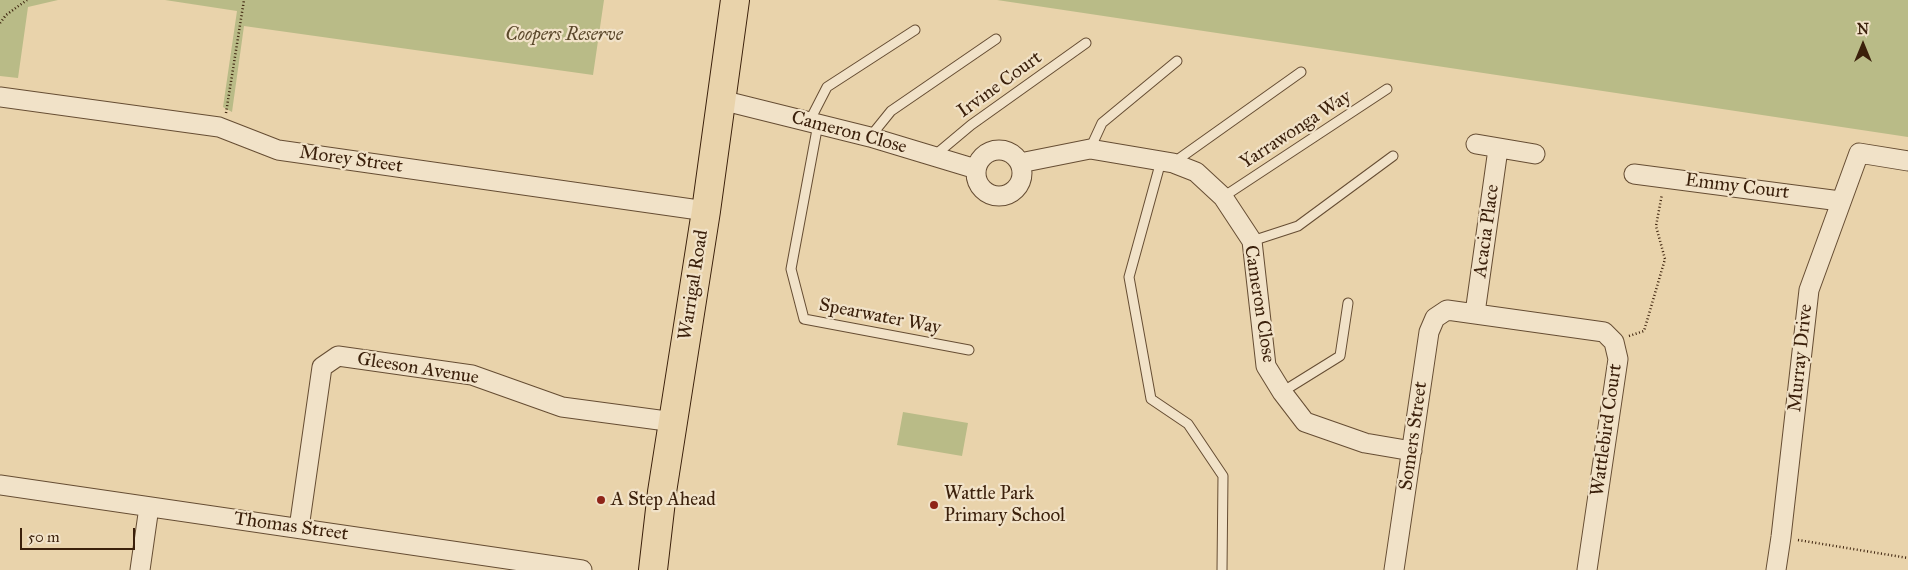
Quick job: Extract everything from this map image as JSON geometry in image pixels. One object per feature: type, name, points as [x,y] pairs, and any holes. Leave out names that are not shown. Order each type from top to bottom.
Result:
[{"type":"main road","name":"Warrigal Road","points":[[653,570],[662,492],[706,211],[735,0]]},
{"type":"street","name":"Morey Street","points":[[0,97],[219,127],[278,150],[706,211]]},
{"type":"street","name":"Cameron Close","points":[[721,100],[870,137],[976,169]]},
{"type":"street","points":[[1476,144],[1535,154]]},
{"type":"street","name":"Cameron Close","points":[[1020,163],[1090,149],[1167,162],[1196,172],[1223,197],[1252,241],[1266,366],[1282,392],[1305,422],[1365,443],[1412,451]]},
{"type":"street","name":"Acacia Place","points":[[1475,313],[1498,149]]},
{"type":"street","points":[[996,150],[1010,153],[1020,163],[1022,169],[1021,182],[1017,188],[1006,196],[997,197],[982,190],[976,176],[976,169],[983,156],[996,150]]},
{"type":"street","name":"Murray Drive","points":[[1776,570],[1782,537],[1809,290],[1858,153],[1908,161]]},
{"type":"street","name":"Emmy Court","points":[[1634,174],[1840,201]]},
{"type":"street","name":"Wattlebird Court","points":[[1447,310],[1604,332],[1614,342],[1618,359],[1587,570]]},
{"type":"street","name":"Somers Street","points":[[1394,570],[1429,332],[1435,318],[1447,310]]},
{"type":"street","name":"Gleeson Avenue","points":[[299,528],[322,367],[338,356],[472,375],[562,407],[674,422]]},
{"type":"street","name":"Thomas Street","points":[[0,485],[582,570]]},
{"type":"street","points":[[140,570],[149,507]]},
{"type":"lane","points":[[814,123],[827,87],[915,30]]},
{"type":"lane","points":[[870,137],[890,111],[996,39]]},
{"type":"lane","name":"Irvine Court","points":[[934,156],[972,125],[1086,43]]},
{"type":"lane","points":[[1090,149],[1102,122],[1177,61]]},
{"type":"lane","points":[[1222,570],[1223,476],[1188,424],[1151,399],[1129,277],[1167,162],[1301,72]]},
{"type":"lane","name":"Yarrawonga Way","points":[[1223,197],[1387,89]]},
{"type":"lane","name":"Spearwater Way","points":[[814,123],[791,269],[804,319],[969,350]]},
{"type":"lane","points":[[1252,241],[1298,226],[1393,156]]},
{"type":"lane","points":[[1282,392],[1340,356],[1348,303]]},
{"type":"path","points":[[0,23],[6,15],[28,0]]},
{"type":"path","points":[[219,127],[228,109],[244,0]]},
{"type":"path","points":[[1614,342],[1644,330],[1658,288],[1665,259],[1656,226],[1665,178]]},
{"type":"path","points":[[1782,537],[1908,558]]},
{"type":"green space","points":[[0,0],[58,0],[28,7],[18,78],[0,76]]},
{"type":"green space","name":"Coopers Reserve","points":[[165,0],[604,0],[593,75],[244,26],[232,112],[223,107],[237,11]]},
{"type":"green space","points":[[997,0],[1908,0],[1908,137],[1437,66]]},
{"type":"green space","points":[[903,412],[968,423],[962,456],[897,445]]},
{"type":"place","name":"A Step Ahead","points":[[601,500]]},
{"type":"place","name":"Wattle Park Primary School","points":[[934,505]]}]
